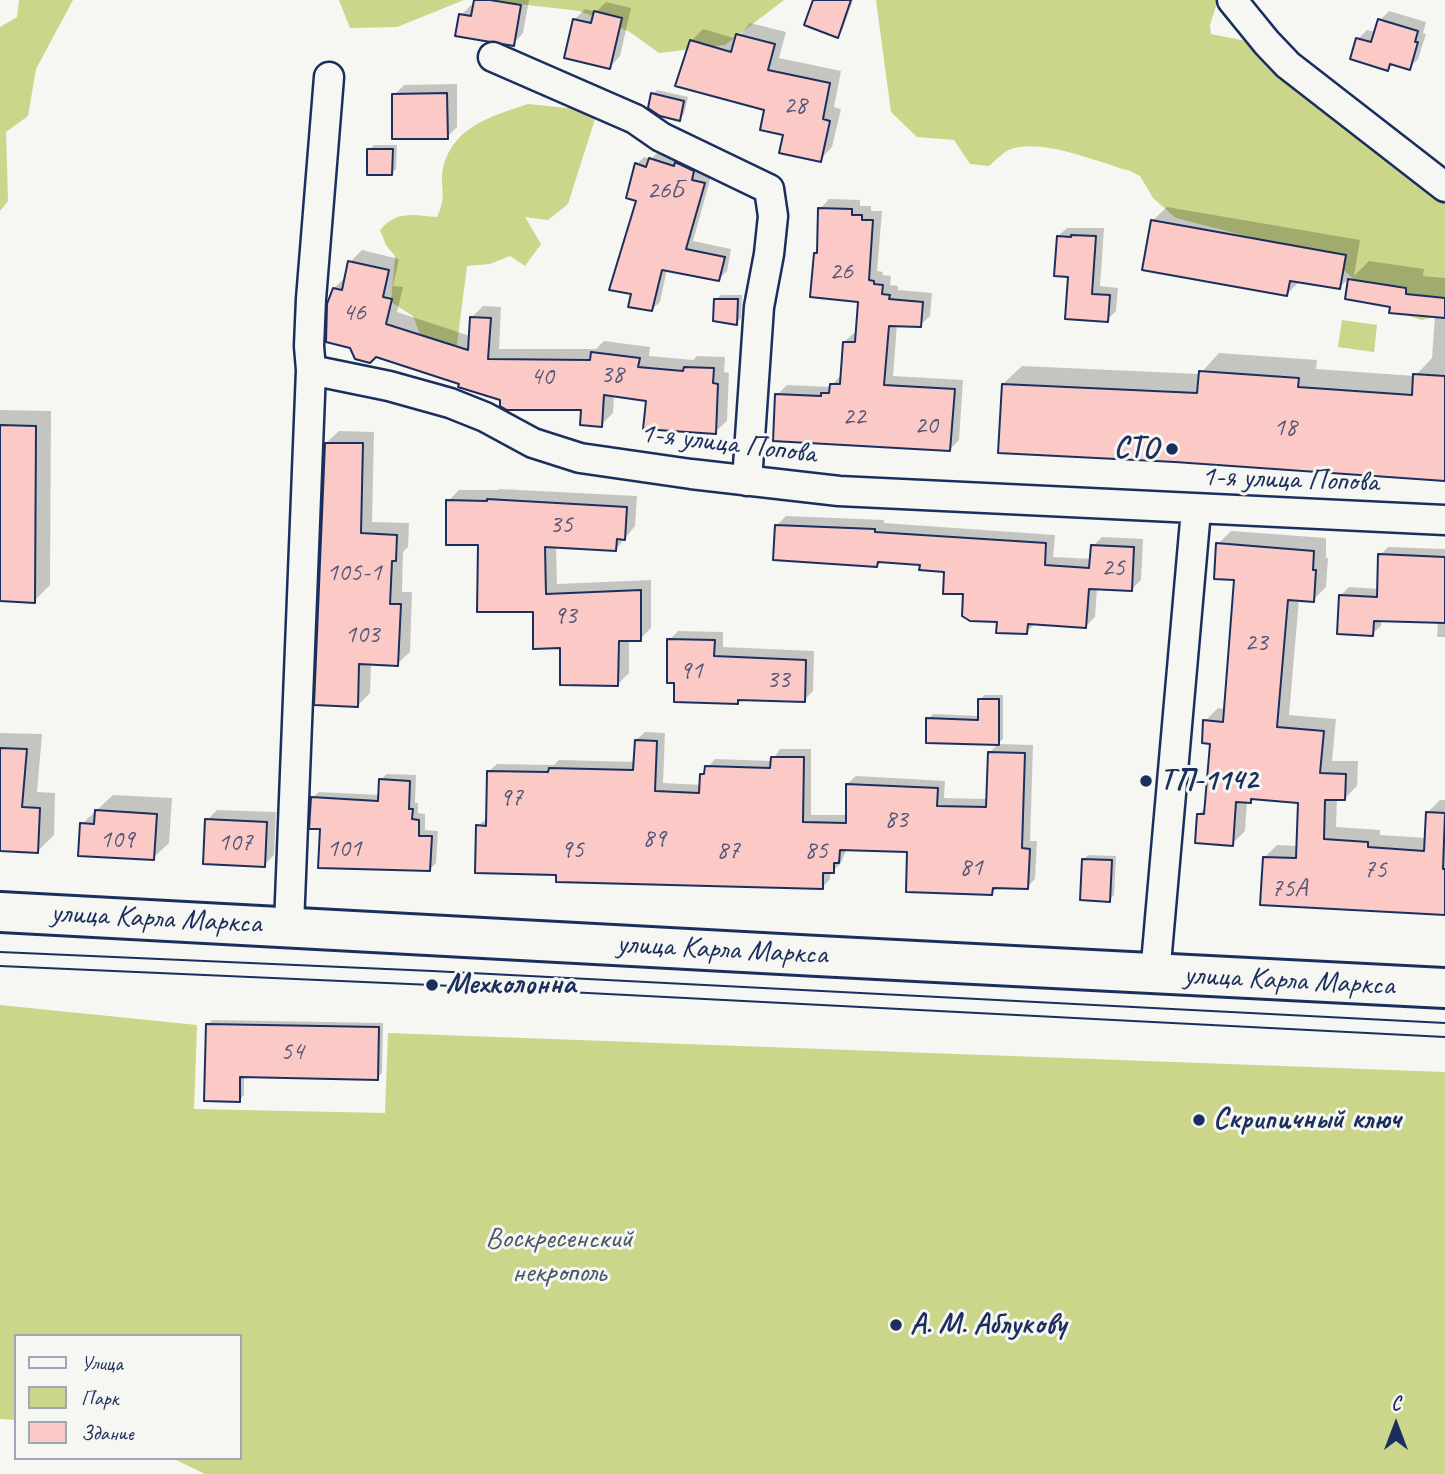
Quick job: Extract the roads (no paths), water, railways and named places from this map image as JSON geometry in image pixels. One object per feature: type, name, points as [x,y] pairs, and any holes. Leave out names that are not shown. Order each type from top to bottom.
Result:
[{"type":"main road","name":"улица Карла Маркса","points":[[0,912],[289,925],[1155,975],[1445,988]]},
{"type":"street","points":[[1232,0],[1288,65],[1445,187]]},
{"type":"street","points":[[493,57],[635,118],[661,137],[769,189],[773,216],[759,307],[747,481]]},
{"type":"street","points":[[289,925],[311,370],[311,299],[329,77]]},
{"type":"street","name":"1-я улица Попова","points":[[311,370],[450,402],[533,443],[580,458],[747,481],[839,491],[1445,520]]},
{"type":"street","points":[[1155,975],[1196,510]]},
{"type":"tram line","points":[[0,952],[432,971],[1445,1023]]},
{"type":"tram line","points":[[0,966],[432,985],[1445,1037]]},
{"type":"place","name":"СТО","points":[[1172,449]]},
{"type":"place","name":"ТП-1142","points":[[1146,781]]},
{"type":"place","name":"Мехколонна","points":[[432,985]]},
{"type":"place","name":"Скрипичный ключ","points":[[1199,1120]]},
{"type":"place","name":"А. М. Аблукову","points":[[896,1325]]},
{"type":"park label","name":"Воскресенский некрополь","points":[[559,1256]]}]
